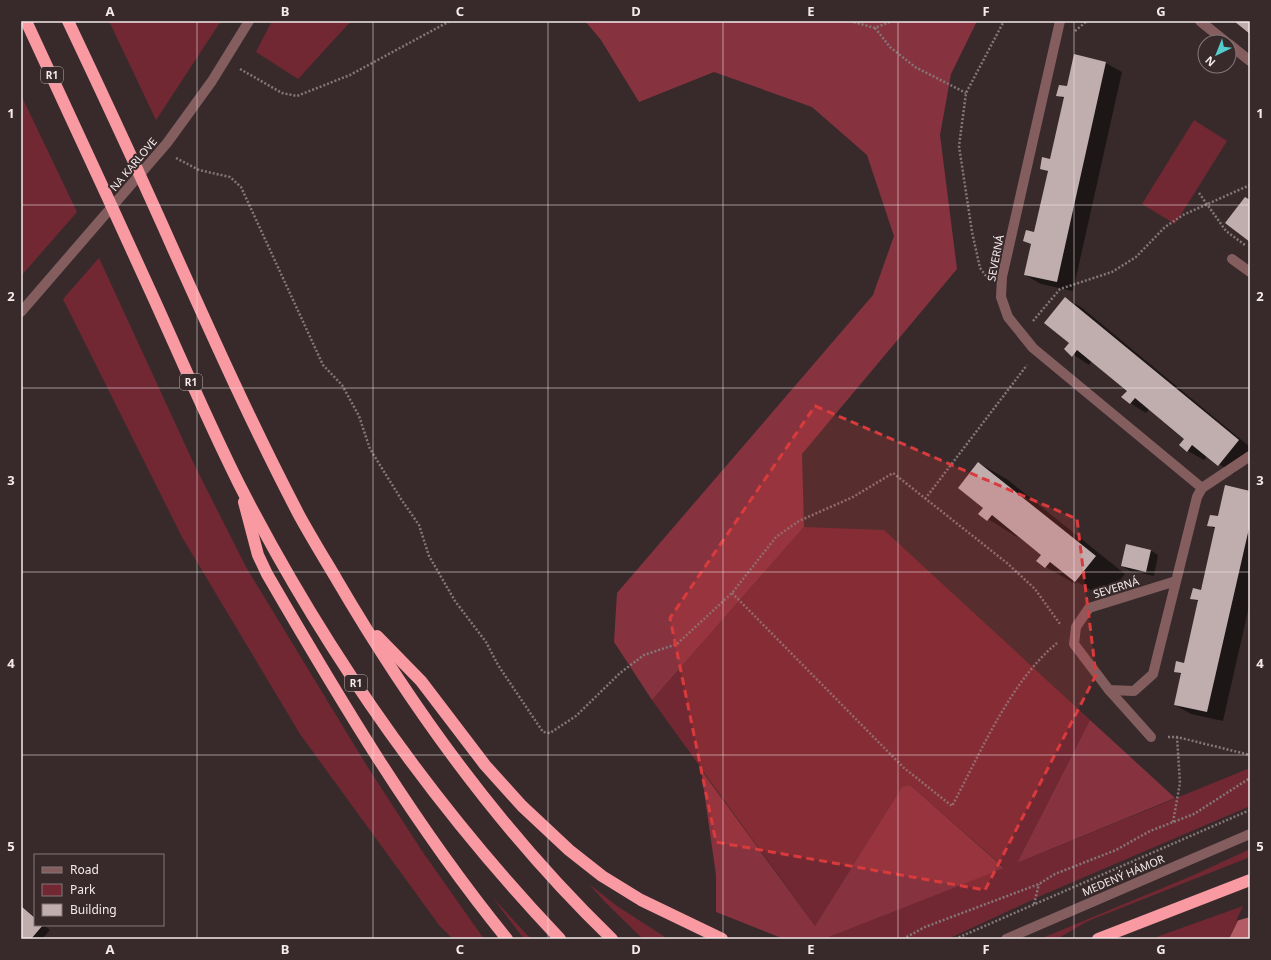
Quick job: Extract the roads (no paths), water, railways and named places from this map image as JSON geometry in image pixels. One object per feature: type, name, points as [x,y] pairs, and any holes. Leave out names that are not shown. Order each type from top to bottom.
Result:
[{"type":"highway","name":"R1","points":[[26,21],[240,485],[288,573],[369,703],[454,819],[494,868],[560,939]]},
{"type":"highway","points":[[68,21],[241,398],[296,509],[360,618],[427,722],[464,770],[547,871],[582,910],[612,939]]},
{"type":"highway","points":[[240,485],[258,555],[267,574],[327,676],[422,825],[466,889],[507,939]]},
{"type":"highway","points":[[360,618],[421,681],[485,765],[522,806],[569,850],[602,876],[628,892],[722,939]]},
{"type":"highway","points":[[1098,939],[1250,880]]},
{"type":"street","name":"NA KARLOVE","points":[[21,312],[167,143],[212,81],[249,21]]},
{"type":"street","name":"SEVERNÁ","points":[[1060,21],[1002,277],[1001,298],[1008,317],[1038,351],[1202,488]]},
{"type":"street","points":[[1200,21],[1216,34]]},
{"type":"street","points":[[1237,50],[1250,61]]},
{"type":"street","points":[[1232,259],[1250,272]]},
{"type":"street","points":[[1109,690],[1134,691],[1153,674],[1197,497],[1202,488],[1250,456]]},
{"type":"street","name":"SEVERNÁ","points":[[1109,690],[1074,644],[1076,627],[1089,608],[1176,581]]},
{"type":"street","points":[[1109,690],[1151,737]]},
{"type":"street","name":"MEDENÝ HÁMOR","points":[[1006,939],[1250,834]]}]
